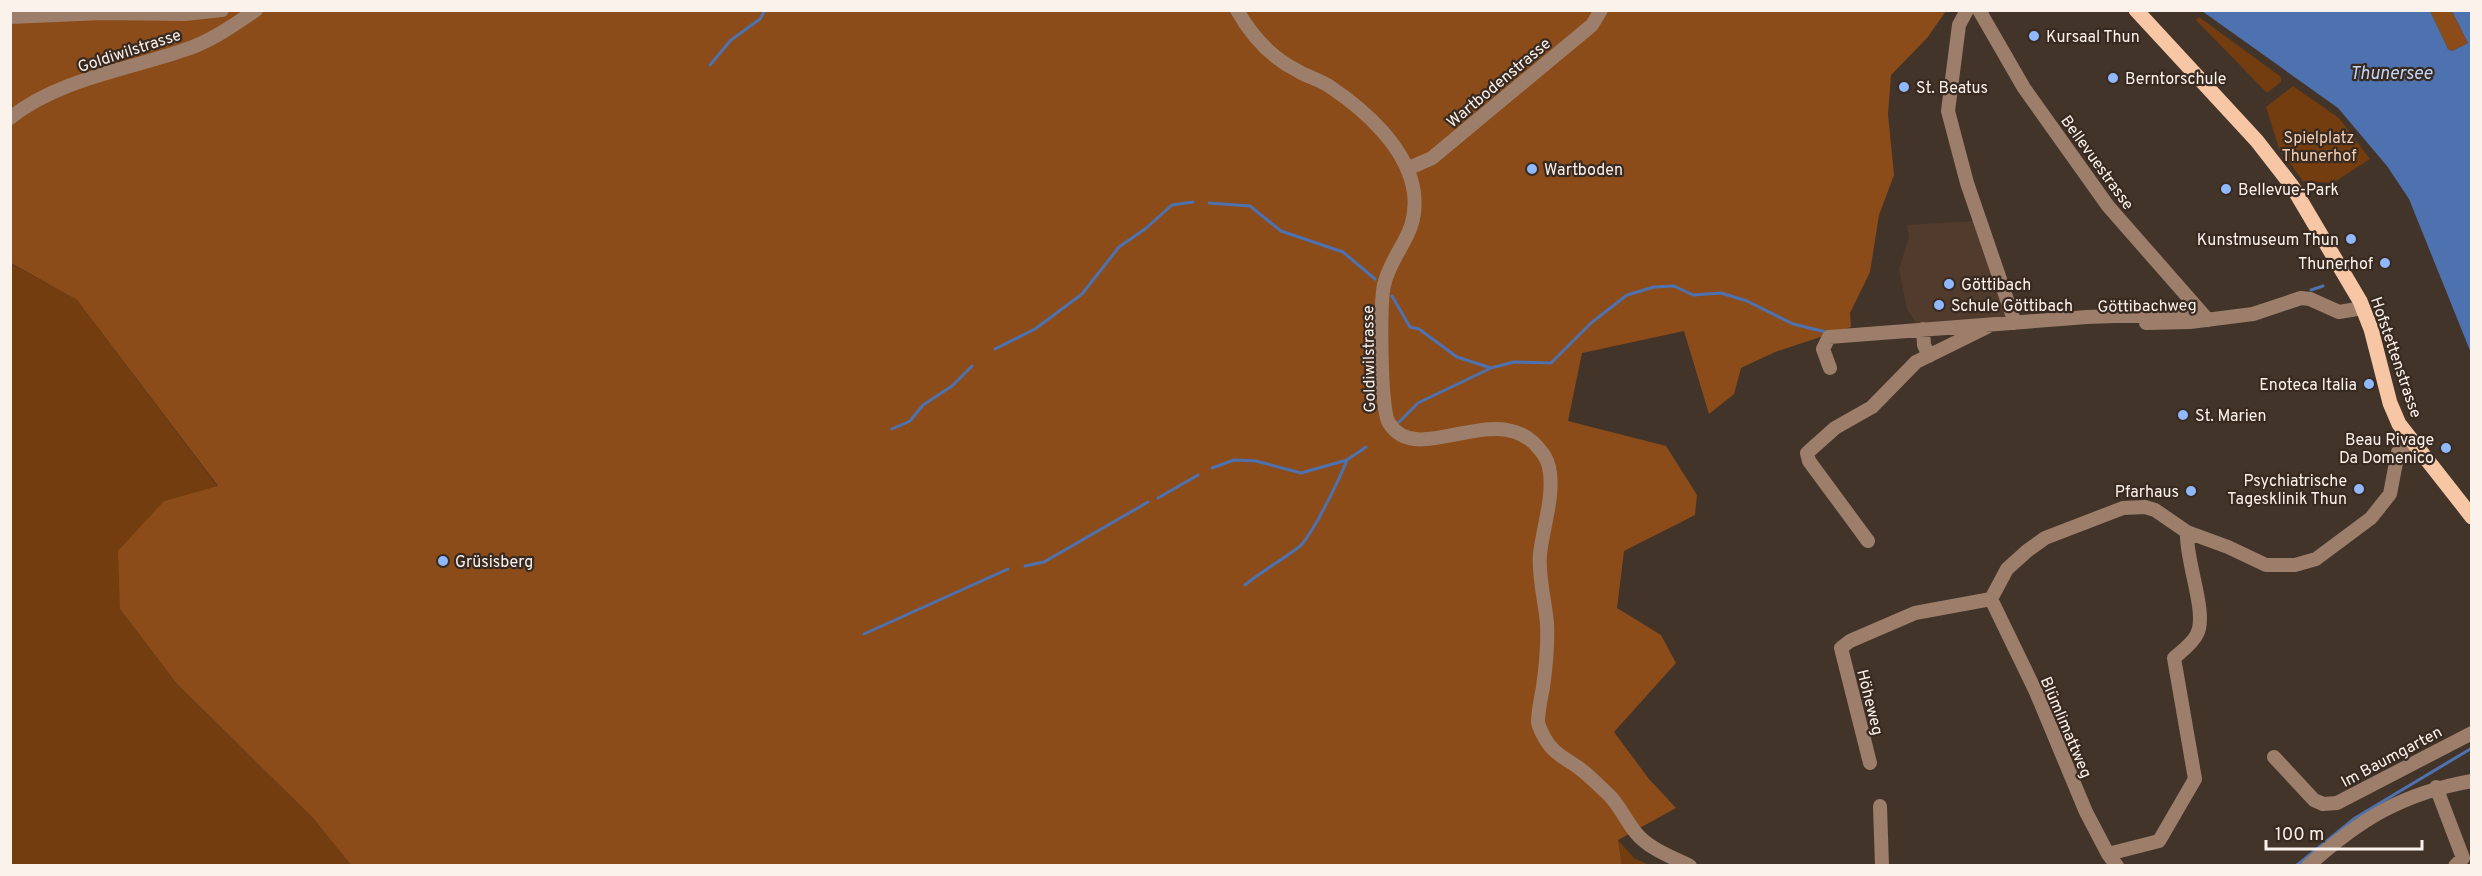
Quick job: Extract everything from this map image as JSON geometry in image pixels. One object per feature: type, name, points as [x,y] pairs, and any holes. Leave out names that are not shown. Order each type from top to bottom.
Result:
[{"type":"main road","name":"Hofstettenstrasse","points":[[2136,10],[2275,162],[2292,186],[2363,308],[2390,403],[2411,441],[2472,517]]},
{"type":"street","points":[[10,17],[102,12],[185,14],[222,10]]},
{"type":"street","name":"Goldiwilstrasse","points":[[10,118],[33,104],[71,87],[123,68],[186,50],[234,26],[256,10]]},
{"type":"street","name":"Goldiwilstrasse","points":[[1237,10],[1246,28],[1278,58],[1295,70],[1326,84],[1367,115],[1407,168],[1413,190],[1413,227],[1390,267],[1384,287],[1383,401],[1386,420],[1398,436],[1412,440],[1429,440],[1467,430],[1506,429],[1528,438],[1544,453],[1550,469],[1550,491],[1540,557],[1547,622],[1546,664],[1538,724],[1551,748],[1583,771],[1613,799],[1637,835],[1663,854],[1690,866]]},
{"type":"street","name":"Wartbodenstrasse","points":[[1407,168],[1432,158],[1457,138],[1592,25],[1601,10]]},
{"type":"street","points":[[1967,10],[1959,25],[1948,111],[1967,183],[2015,323]]},
{"type":"street","name":"Bellevuestrasse","points":[[1979,10],[2024,88],[2109,206],[2208,320]]},
{"type":"street","name":"Göttibachweg","points":[[1830,368],[1823,349],[1829,337],[2066,318],[2170,314],[2208,320],[2253,314],[2301,298],[2310,299],[2339,312],[2363,308]]},
{"type":"street","name":"Göttibachweg","points":[[1868,542],[1809,461],[1807,453],[1835,428],[1872,407],[1907,370],[1929,356],[1982,331],[1988,325]]},
{"type":"street","points":[[1923,329],[1924,345],[1929,356]]},
{"type":"street","points":[[1991,599],[2007,570],[2045,538],[2113,510],[2135,506],[2155,510],[2187,532],[2228,547],[2266,565],[2295,565],[2316,559],[2370,518],[2390,494],[2398,452],[2411,441]]},
{"type":"street","points":[[2108,854],[2159,841],[2195,779],[2174,658],[2197,634],[2201,620],[2187,552],[2187,532]]},
{"type":"street","name":"Höheweg","points":[[1870,763],[1841,648],[1850,641],[1915,613],[1991,599]]},
{"type":"street","name":"Blümlimattweg","points":[[1991,599],[2036,692],[2081,803],[2108,854],[2117,866]]},
{"type":"street","name":"Im Baumgarten","points":[[2274,757],[2314,800],[2323,804],[2337,804],[2472,733]]},
{"type":"street","points":[[2311,864],[2365,821],[2399,801],[2436,787],[2472,781]]},
{"type":"street","points":[[2436,787],[2463,858],[2455,866]]},
{"type":"street","points":[[1880,806],[1882,866]]},
{"type":"shaded area","points":[[10,11],[1946,11],[1927,38],[1891,75],[1888,114],[1894,175],[1879,215],[1870,272],[1850,313],[1851,327],[1775,352],[1741,368],[1734,394],[1709,414],[1684,331],[1582,353],[1568,421],[1666,446],[1697,495],[1695,515],[1624,551],[1617,608],[1661,635],[1676,663],[1614,732],[1649,779],[1676,808],[1618,840],[1622,866],[351,865],[313,818],[177,684],[120,609],[118,551],[164,501],[218,486],[77,300],[11,263]]},
{"type":"shaded area","points":[[2430,11],[2452,11],[2468,43],[2452,51],[2448,49]]},
{"type":"shaded area","name":"Göttibach","points":[[1976,221],[2006,318],[1918,326],[1907,309],[1899,269],[1909,237],[1907,225]]},
{"type":"green space","points":[[2199,17],[2281,77],[2281,82],[2267,93],[2196,20]]},
{"type":"green space","name":"Spielplatz Thunerhof","points":[[2293,86],[2339,118],[2370,159],[2333,183],[2303,181],[2279,148],[2266,107]]},
{"type":"green space","points":[[10,263],[77,300],[218,487],[164,501],[120,609],[177,684],[313,818],[351,865],[11,865]]},
{"type":"green space","points":[[1618,840],[1634,858],[1649,865],[1622,865]]},
{"type":"water","name":"Thunersee","points":[[2202,11],[2430,11],[2448,49],[2452,51],[2468,43],[2452,11],[2471,11],[2471,353],[2409,199],[2387,166],[2338,108]]},
{"type":"waterway","points":[[710,65],[731,40],[760,19],[765,10]]},
{"type":"waterway","points":[[995,349],[1035,329],[1082,294],[1119,247],[1145,229],[1172,205],[1193,202]]},
{"type":"waterway","points":[[1209,203],[1250,206],[1281,231],[1343,252],[1375,279]]},
{"type":"waterway","points":[[1392,296],[1410,327],[1419,329],[1457,357],[1491,368],[1514,362],[1551,363],[1591,323],[1627,295],[1654,287],[1674,286],[1693,295],[1721,293],[1747,301],[1793,324],[1826,332]]},
{"type":"waterway","name":"Göttibach","points":[[2311,290],[2323,286]]},
{"type":"waterway","points":[[892,429],[910,421],[923,405],[952,386],[972,366]]},
{"type":"waterway","points":[[1399,422],[1418,403],[1491,368]]},
{"type":"waterway","points":[[1212,468],[1234,460],[1256,461],[1301,473],[1347,460],[1366,447]]},
{"type":"waterway","points":[[1245,585],[1305,541],[1347,460]]},
{"type":"waterway","points":[[1158,498],[1198,475]]},
{"type":"waterway","points":[[1025,566],[1044,562],[1148,502]]},
{"type":"waterway","points":[[864,634],[1008,569]]},
{"type":"waterway","points":[[2296,866],[2355,818],[2472,748]]},
{"type":"place","name":"Kursaal Thun","points":[[2034,36]]},
{"type":"place","name":"Berntorschule","points":[[2113,78]]},
{"type":"place","name":"St. Beatus","points":[[1904,87]]},
{"type":"place","name":"Wartboden","points":[[1532,169]]},
{"type":"place","name":"Bellevue-Park","points":[[2226,189]]},
{"type":"place","name":"Kunstmuseum Thun","points":[[2351,239]]},
{"type":"place","name":"Thunerhof","points":[[2385,263]]},
{"type":"place","name":"Göttibach","points":[[1949,284]]},
{"type":"place","name":"Schule Göttibach","points":[[1939,305]]},
{"type":"place","name":"Enoteca Italia","points":[[2369,384]]},
{"type":"place","name":"St. Marien","points":[[2183,415]]},
{"type":"place","name":"Beau Rivage Da Domenico","points":[[2446,448]]},
{"type":"place","name":"Psychiatrische Tagesklinik Thun","points":[[2359,489]]},
{"type":"place","name":"Pfarhaus","points":[[2191,491]]},
{"type":"place","name":"Grüsisberg","points":[[443,561]]}]
